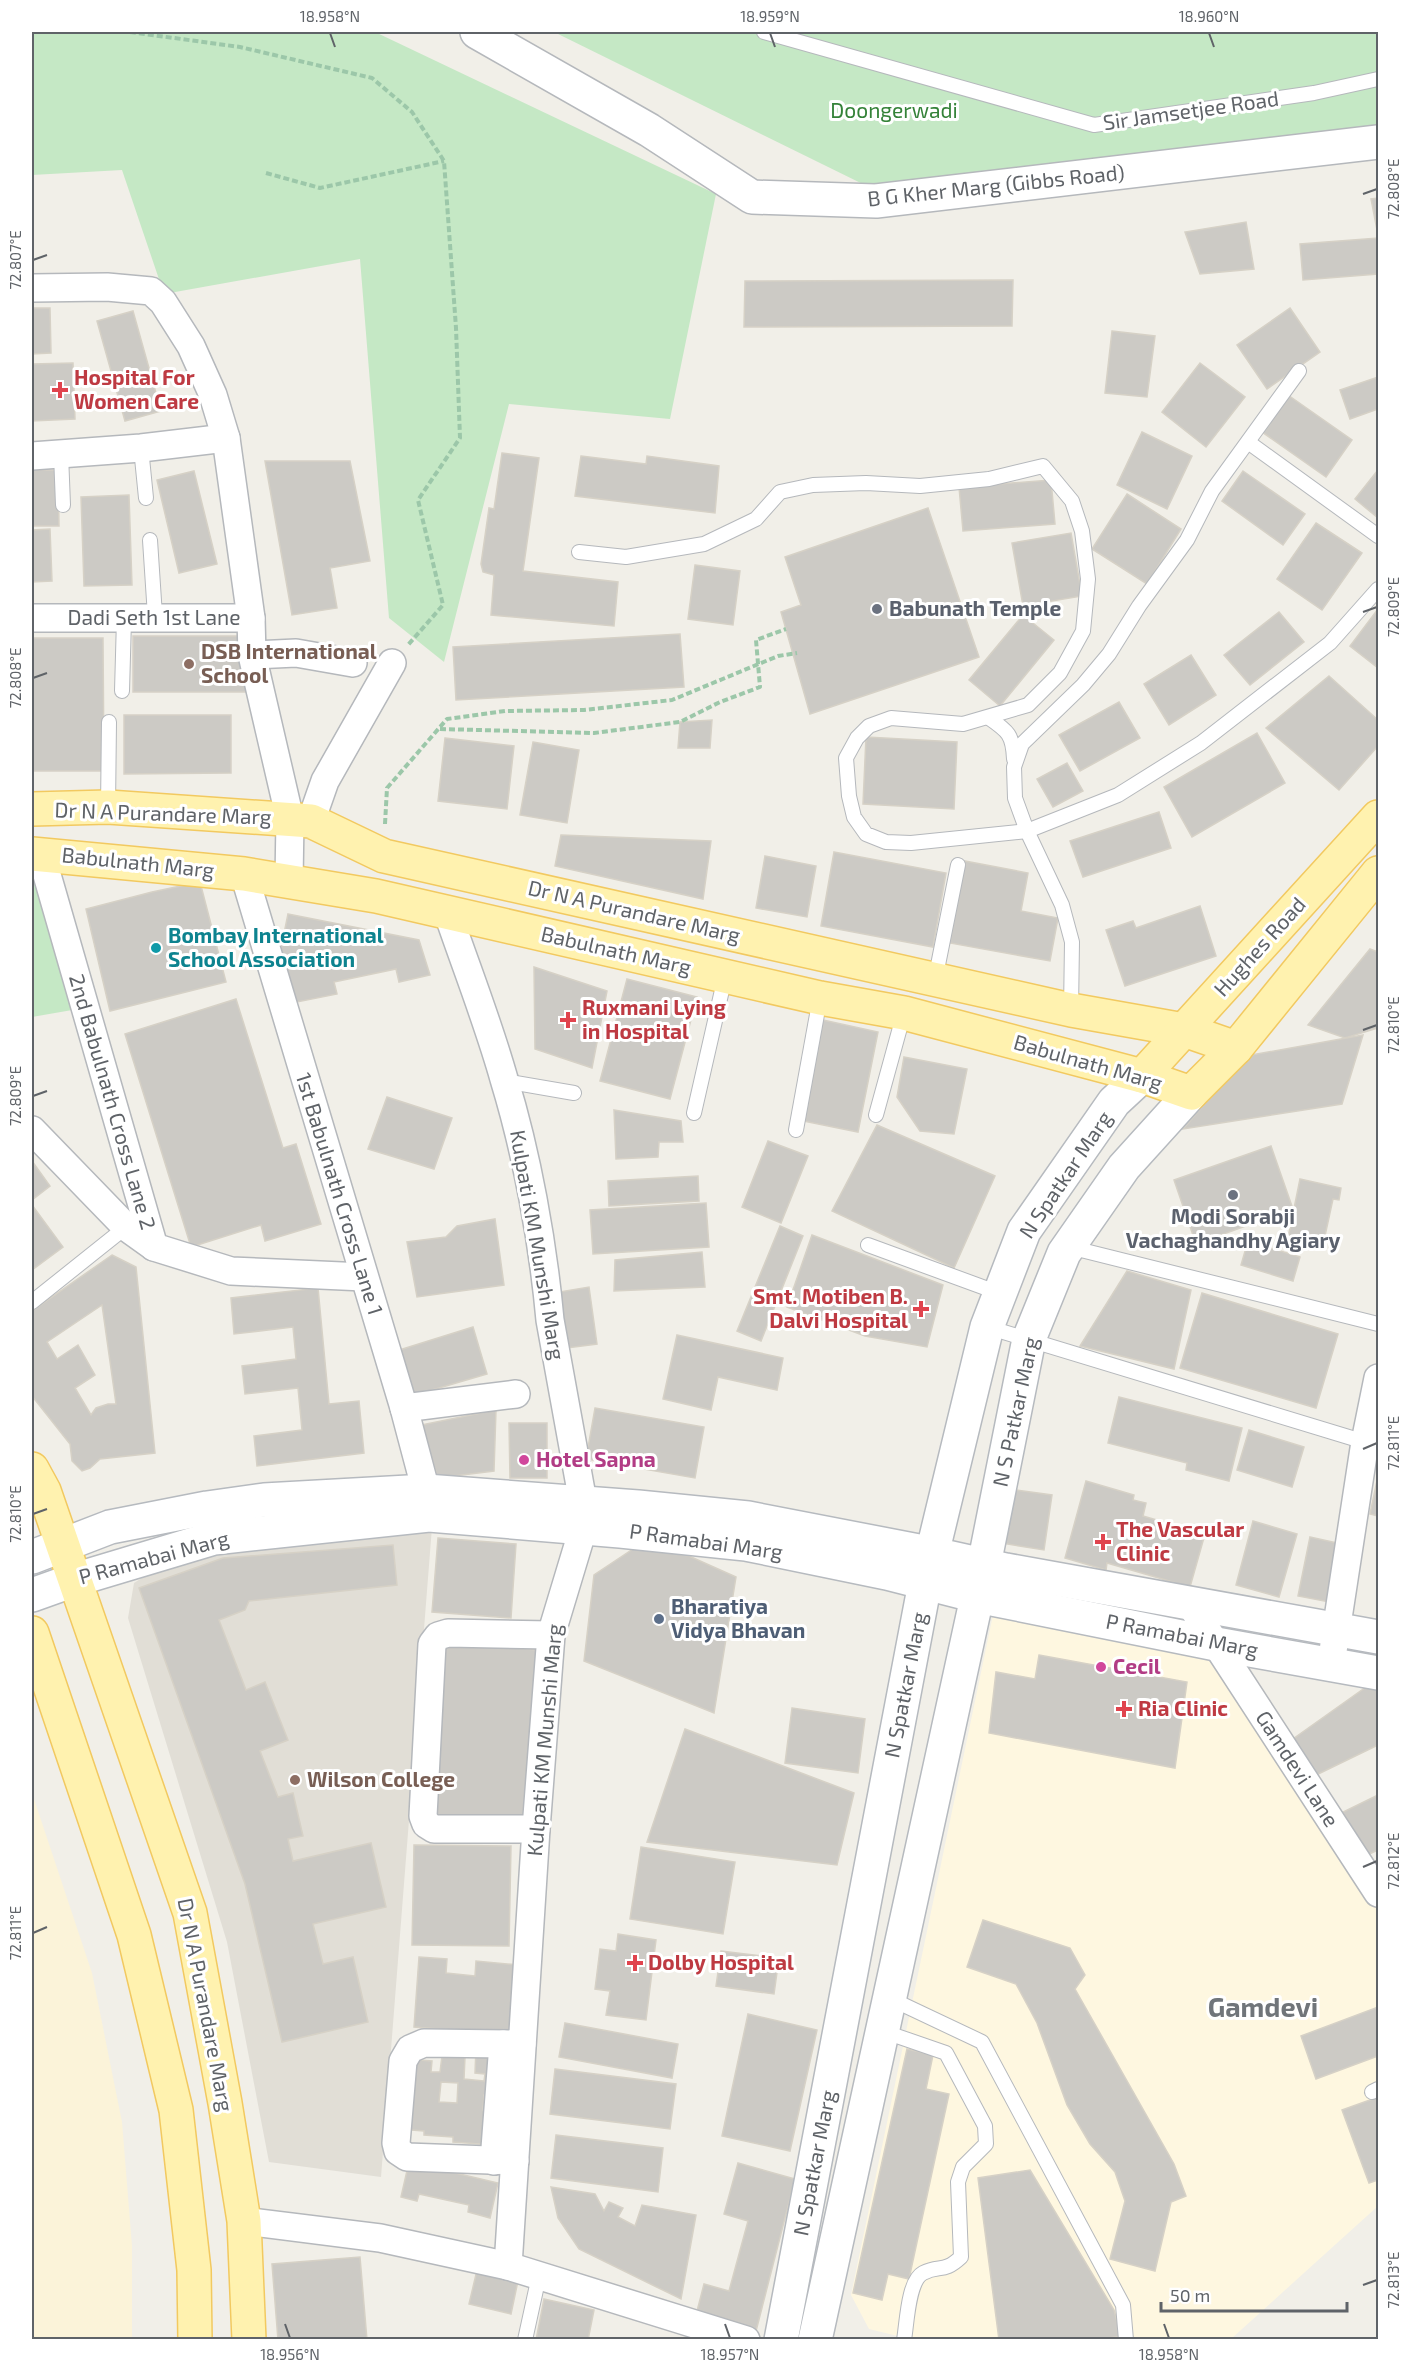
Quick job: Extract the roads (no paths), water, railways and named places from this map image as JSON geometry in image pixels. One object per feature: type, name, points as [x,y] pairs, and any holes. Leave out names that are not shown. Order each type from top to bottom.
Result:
[{"type":"main road","name":"B G Kher Marg (Gibbs Road)","points":[[477,32],[649,130],[752,196],[876,201],[1378,141]]},
{"type":"main road","name":"Dr N A Purandare Marg","points":[[32,809],[108,807],[301,820],[384,856],[1071,1010],[1184,1030],[1236,1048]]},
{"type":"main road","name":"Hughes Road","points":[[1142,1076],[1378,817]]},
{"type":"main road","name":"Babulnath Marg","points":[[36,854],[244,874],[447,911],[819,998],[904,1013],[1142,1076],[1191,1093]]},
{"type":"main road","points":[[1191,1093],[1236,1048],[1378,873]]},
{"type":"main road","name":"N Spatkar Marg","points":[[781,2340],[930,1568],[987,1327],[1024,1231],[1114,1102],[1142,1076]]},
{"type":"main road","name":"N S Patkar Marg","points":[[981,1580],[1029,1339],[1069,1247],[1124,1167],[1191,1093]]},
{"type":"main road","name":"Dr N A Purandare Marg","points":[[32,1468],[44,1491],[190,1913],[244,2221],[249,2340]]},
{"type":"main road","points":[[952,1476],[1000,1484]]},
{"type":"main road","name":"P Ramabai Marg","points":[[32,1595],[74,1580],[264,1500],[428,1503],[747,1531],[981,1580],[1216,1644],[1331,1664],[1378,1669]]},
{"type":"main road","name":"P Ramabai Marg","points":[[32,1557],[110,1527],[211,1523]]},
{"type":"main road","name":"N Spatkar Marg","points":[[815,2340],[981,1580]]},
{"type":"main road","name":"P Ramabai Marg","points":[[981,1580],[1190,1604],[1378,1637]]},
{"type":"main road","points":[[32,1633],[134,1935],[176,2110],[194,2270],[195,2340]]},
{"type":"street","points":[[32,288],[106,286],[151,291],[163,302],[191,346],[213,395],[226,438],[251,618]]},
{"type":"street","points":[[32,456],[141,448],[226,438]]},
{"type":"street","name":"Dadi Seth 1st Lane","points":[[32,618],[124,619],[155,616],[251,618],[252,655],[301,820]]},
{"type":"street","points":[[252,655],[296,654],[353,663]]},
{"type":"street","points":[[289,881],[301,820],[392,663]]},
{"type":"street","name":"2nd Babulnath Cross Lane 2","points":[[36,854],[153,1247],[231,1271],[364,1277]]},
{"type":"street","name":"1st Babulnath Cross Lane 1","points":[[244,874],[404,1408],[428,1503]]},
{"type":"street","name":"Kulpati KM Munshi Marg","points":[[447,911],[505,1081],[524,1154],[583,1516],[551,1635],[536,1829],[512,2044],[504,2161],[508,2266]]},
{"type":"street","points":[[32,1130],[126,1227],[153,1247]]},
{"type":"street","points":[[1331,1664],[1365,1442],[1378,1378]]},
{"type":"street","points":[[404,1408],[516,1394]]},
{"type":"street","name":"Gamdevi Lane","points":[[1190,1604],[1378,1893]]},
{"type":"street","points":[[536,1829],[434,1829],[426,1824],[423,1816],[432,1644],[438,1636],[448,1633],[551,1635]]},
{"type":"street","points":[[504,2161],[406,2157],[398,2151],[396,2143],[403,2061],[410,2049],[424,2043],[512,2044]]},
{"type":"street","points":[[244,2221],[380,2238],[508,2266],[746,2340]]},
{"type":"lane","name":"Sir Jamsetjee Road","points":[[764,32],[1094,125],[1314,93],[1378,79]]},
{"type":"lane","points":[[1014,767],[1022,744],[1083,685],[1109,654],[1139,606],[1187,540],[1212,490],[1299,371]]},
{"type":"lane","points":[[1248,442],[1378,536]]},
{"type":"lane","points":[[141,448],[146,498]]},
{"type":"lane","points":[[61,454],[63,505]]},
{"type":"lane","points":[[579,552],[626,557],[704,544],[756,519],[780,492],[813,485],[866,483],[920,486],[989,479],[1043,466],[1072,501],[1082,531],[1088,579],[1083,631],[1060,673],[1028,705],[963,724],[891,718],[869,726],[857,738],[846,758],[849,796],[854,817],[866,834],[886,842],[911,843],[1027,831],[1118,795],[1201,743],[1330,643],[1378,589]]},
{"type":"lane","points":[[150,540],[155,616]]},
{"type":"lane","points":[[122,691],[124,619]]},
{"type":"lane","points":[[989,718],[1005,729],[1013,742],[1015,798],[1027,831],[1062,905],[1071,942],[1071,1010]]},
{"type":"lane","points":[[108,807],[109,722]]},
{"type":"lane","points":[[935,980],[958,865]]},
{"type":"lane","points":[[694,1113],[725,977]]},
{"type":"lane","points":[[796,1130],[819,998]]},
{"type":"lane","points":[[876,1115],[904,1013]]},
{"type":"lane","points":[[505,1081],[574,1093]]},
{"type":"lane","points":[[32,1302],[126,1227]]},
{"type":"lane","points":[[868,1245],[999,1293]]},
{"type":"lane","points":[[1069,1247],[1378,1324]]},
{"type":"lane","points":[[987,1327],[1365,1442]]},
{"type":"lane","points":[[889,1998],[982,2042],[1123,2305],[1126,2340]]},
{"type":"lane","points":[[882,2031],[946,2053],[985,2126],[986,2144],[963,2168],[958,2182],[961,2257],[950,2267],[922,2273],[913,2285],[904,2340]]},
{"type":"lane","points":[[525,2340],[539,2276]]},
{"type":"place","name":"Hospital For Women Care","points":[[60,390]]},
{"type":"place","name":"Babunath Temple","points":[[877,609]]},
{"type":"place","name":"DSB International School","points":[[189,664]]},
{"type":"place","name":"Bombay International School Association","points":[[156,948]]},
{"type":"place","name":"Ruxmani Lying in Hospital","points":[[568,1020]]},
{"type":"place","name":"Modi Sorabji Vachaghandhy Agiary","points":[[1233,1195]]},
{"type":"place","name":"Smt. Motiben B. Dalvi Hospital","points":[[921,1309]]},
{"type":"place","name":"Hotel Sapna","points":[[524,1460]]},
{"type":"place","name":"The Vascular Clinic","points":[[1103,1542]]},
{"type":"place","name":"Bharatiya Vidya Bhavan","points":[[659,1619]]},
{"type":"place","name":"Cecil","points":[[1101,1667]]},
{"type":"place","name":"Ria Clinic","points":[[1124,1709]]},
{"type":"place","name":"Wilson College","points":[[295,1780]]},
{"type":"place","name":"Dolby Hospital","points":[[635,1963]]},
{"type":"district","name":"Gamdevi","points":[[1263,2008]]},
{"type":"park label","name":"Doongerwadi","points":[[894,111]]}]
